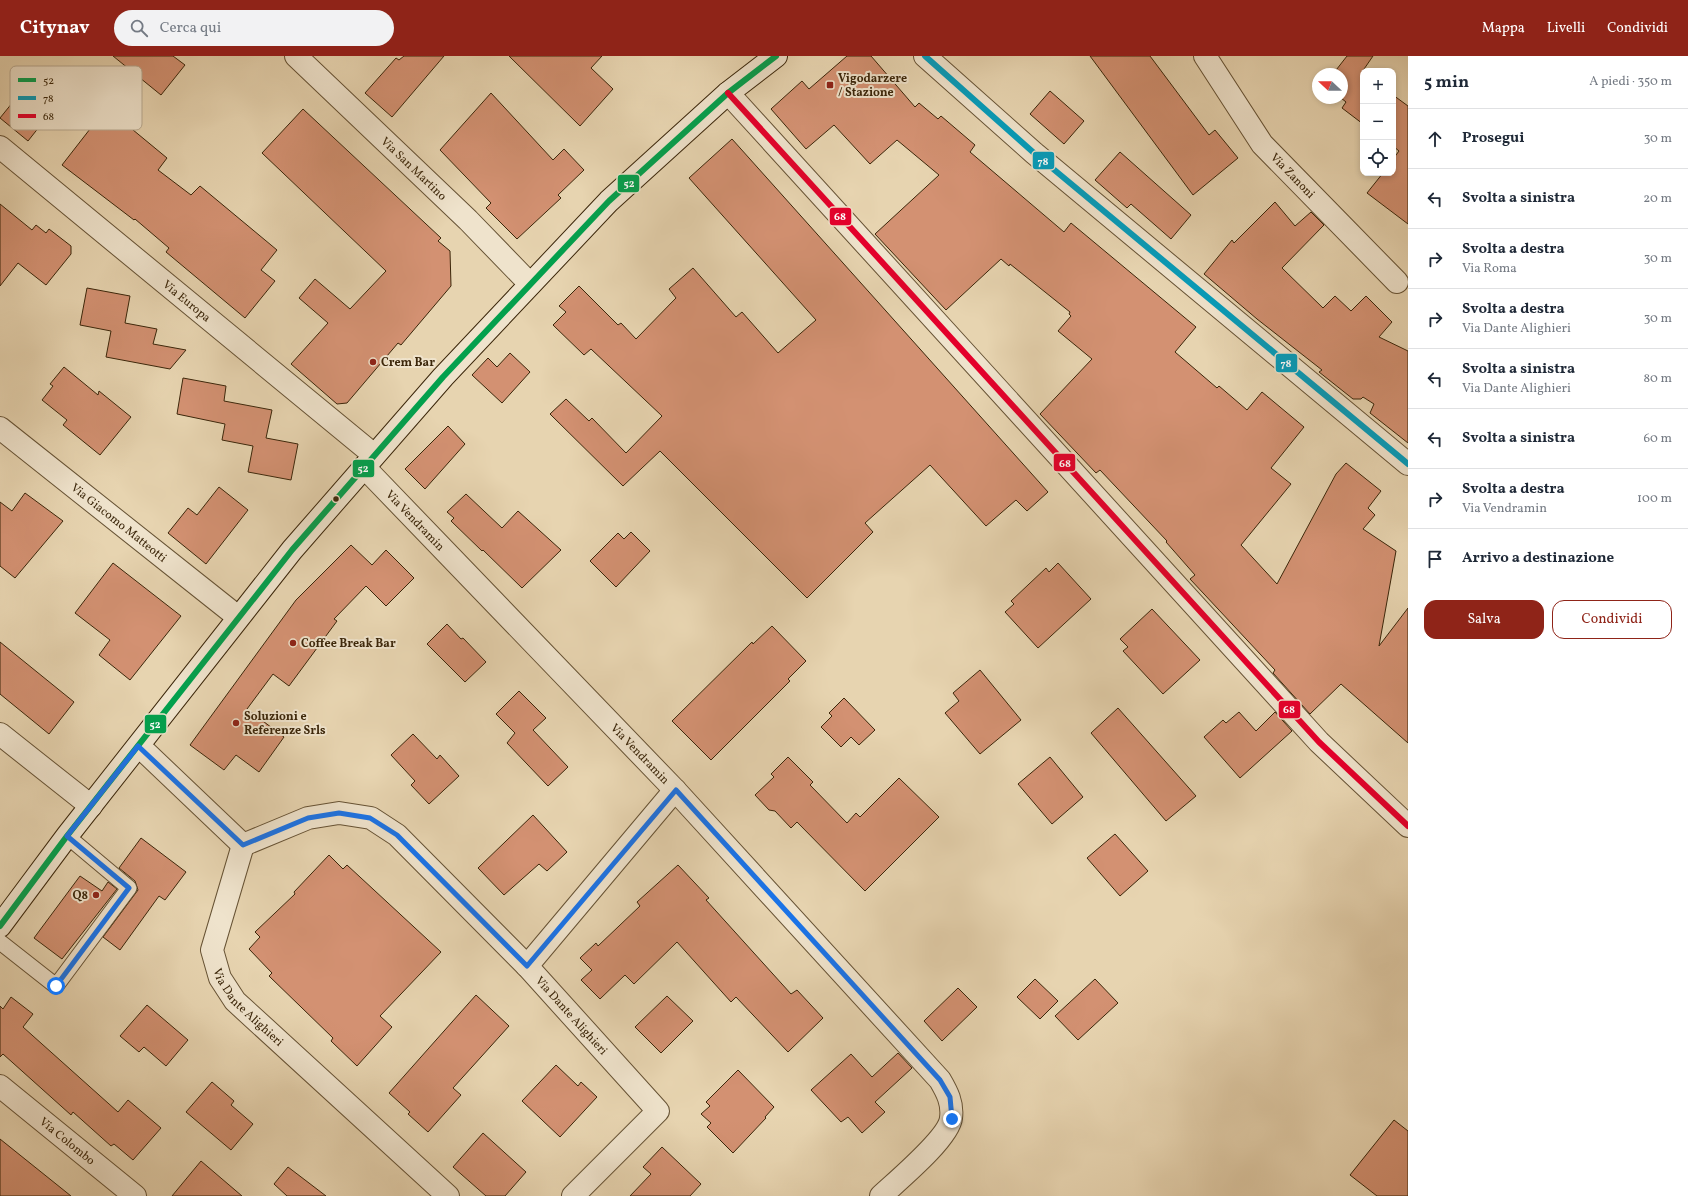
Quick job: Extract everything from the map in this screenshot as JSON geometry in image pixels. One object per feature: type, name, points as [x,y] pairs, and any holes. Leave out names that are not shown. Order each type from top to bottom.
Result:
[{"type":"street","name":"Via San Martino","points":[[296,56],[468,220],[530,284]]},
{"type":"street","points":[[0,926],[67,836],[292,550],[443,377],[609,201],[728,93],[776,56]]},
{"type":"street","points":[[924,56],[1034,153],[1408,464]]},
{"type":"street","name":"Via Zanoni","points":[[1205,56],[1262,144],[1397,282]]},
{"type":"street","points":[[728,93],[1319,742],[1408,826]]},
{"type":"street","name":"Via Europa","points":[[0,147],[369,461]]},
{"type":"street","name":"Via Giacomo Matteotti","points":[[0,428],[238,617]]},
{"type":"street","name":"Via Vendramin","points":[[369,461],[676,790],[940,1080],[950,1097],[952,1119],[941,1138],[882,1196]]},
{"type":"street","points":[[0,734],[91,806]]},
{"type":"street","points":[[138,746],[243,845]]},
{"type":"street","points":[[527,966],[676,790]]},
{"type":"street","name":"Via Dante Alighieri","points":[[448,1196],[235,1001],[220,978],[212,950],[243,845],[308,818],[339,813],[370,818],[397,835],[527,966],[658,1110],[573,1196]]},
{"type":"street","name":"Via Colombo","points":[[0,1086],[135,1196]]},
{"type":"lane","points":[[0,942],[56,986],[129,888],[67,836]]},
{"type":"building","points":[[113,56],[173,56],[185,65],[161,95],[142,80],[142,66],[125,66]]},
{"type":"building","points":[[404,56],[444,56],[392,117],[365,93],[396,58],[399,60]]},
{"type":"building","points":[[509,56],[602,56],[591,68],[613,89],[580,126]]},
{"type":"building","points":[[847,56],[871,56],[915,107],[919,103],[938,119],[941,116],[975,145],[970,152],[1064,232],[1071,223],[1196,327],[1175,352],[1217,388],[1219,386],[1247,410],[1262,392],[1304,427],[1271,468],[1291,484],[1241,545],[1277,584],[1336,474],[1346,463],[1381,491],[1368,508],[1375,515],[1363,529],[1396,551],[1379,646],[1408,608],[1408,743],[1341,684],[1310,714],[1273,673],[1275,670],[1190,579],[1195,575],[1166,542],[1167,541],[1100,470],[1096,473],[1040,414],[1092,359],[1058,331],[1071,316],[1069,314],[1070,312],[1010,264],[1009,266],[1001,259],[946,310],[875,234],[939,175],[897,140],[870,164],[834,125],[806,149],[771,109],[802,81],[809,89]]},
{"type":"building","points":[[1090,56],[1150,56],[1209,135],[1215,130],[1238,158],[1193,195]]},
{"type":"building","points":[[1347,56],[1373,56],[1365,68],[1360,68],[1360,122],[1342,108],[1345,104],[1348,104],[1348,68],[1338,68]]},
{"type":"building","points":[[1050,91],[1084,121],[1064,144],[1030,114]]},
{"type":"building","points":[[491,93],[553,160],[564,149],[584,170],[558,195],[561,198],[517,239],[486,208],[491,203],[440,150]]},
{"type":"building","points":[[1396,97],[1408,106],[1408,224],[1367,193],[1381,176],[1396,176],[1396,155],[1399,151],[1396,148]]},
{"type":"building","points":[[10,106],[10,126],[0,118]]},
{"type":"building","points":[[303,109],[441,238],[438,241],[450,251],[451,286],[401,345],[398,343],[347,403],[337,404],[291,364],[328,323],[299,298],[315,279],[350,309],[386,271],[262,153]]},
{"type":"building","points":[[15,130],[37,130],[28,141]]},
{"type":"building","points":[[89,130],[133,130],[167,158],[158,170],[191,195],[200,186],[277,250],[261,270],[275,281],[245,318],[166,252],[169,248],[135,219],[134,220],[62,165]]},
{"type":"building","points":[[732,139],[1048,492],[1027,511],[1016,500],[986,526],[930,465],[865,523],[873,532],[807,598],[660,451],[623,486],[550,414],[566,399],[589,421],[592,418],[626,453],[662,416],[591,349],[584,355],[553,325],[566,312],[559,306],[579,286],[618,325],[621,323],[636,339],[676,298],[669,289],[693,268],[736,317],[742,312],[778,353],[816,320],[689,178]]},
{"type":"building","points":[[1120,152],[1191,215],[1171,239],[1131,204],[1127,208],[1095,180]]},
{"type":"building","points":[[1275,202],[1295,226],[1311,212],[1324,225],[1282,268],[1323,308],[1335,296],[1351,311],[1366,296],[1392,322],[1379,337],[1408,351],[1408,443],[1370,413],[1374,404],[1363,397],[1361,399],[1353,399],[1319,372],[1322,370],[1257,319],[1204,274],[1232,240],[1234,243]]},
{"type":"building","points":[[0,204],[32,230],[36,225],[46,233],[49,229],[71,246],[71,254],[46,285],[18,263],[0,286]]},
{"type":"building","points":[[87,288],[130,296],[125,323],[157,329],[153,344],[186,350],[170,369],[106,357],[111,331],[80,325]]},
{"type":"building","points":[[510,353],[530,372],[502,403],[472,375],[488,358],[497,367]]},
{"type":"building","points":[[64,367],[98,395],[99,391],[131,417],[100,455],[63,425],[67,420],[42,400],[53,386],[50,384]]},
{"type":"building","points":[[183,378],[226,386],[224,401],[272,410],[266,438],[298,444],[291,480],[248,472],[253,446],[222,440],[225,424],[177,414]]},
{"type":"building","points":[[448,426],[465,444],[425,489],[405,469]]},
{"type":"building","points":[[219,487],[248,510],[206,564],[168,533],[188,508],[197,515]]},
{"type":"building","points":[[25,493],[63,521],[15,578],[0,566],[0,502],[12,511]]},
{"type":"building","points":[[466,494],[502,528],[518,511],[561,550],[522,588],[451,521],[454,518],[447,512]]},
{"type":"building","points":[[631,532],[650,551],[616,587],[590,561],[618,533],[624,539]]},
{"type":"building","points":[[351,545],[372,565],[386,550],[414,578],[386,606],[366,586],[334,619],[337,621],[289,686],[273,674],[247,709],[284,737],[259,772],[236,755],[224,770],[190,745],[296,600]]},
{"type":"building","points":[[113,563],[181,616],[130,680],[99,655],[110,640],[75,613]]},
{"type":"building","points":[[1058,563],[1091,599],[1038,648],[1005,612],[1014,604],[1011,601],[1046,568],[1049,572]]},
{"type":"building","points":[[1152,609],[1200,660],[1163,694],[1123,651],[1128,647],[1120,639]]},
{"type":"building","points":[[447,624],[486,662],[465,682],[427,644]]},
{"type":"building","points":[[772,626],[806,661],[788,679],[790,681],[711,760],[672,721],[752,642],[753,644]]},
{"type":"building","points":[[0,642],[74,702],[49,734],[0,694]]},
{"type":"building","points":[[980,670],[1021,720],[980,754],[945,713],[959,701],[953,693]]},
{"type":"building","points":[[519,691],[546,718],[533,730],[568,767],[548,786],[507,743],[515,733],[496,714]]},
{"type":"building","points":[[844,698],[875,730],[859,745],[851,737],[841,747],[821,727],[832,716],[829,713]]},
{"type":"building","points":[[1118,708],[1196,796],[1166,821],[1091,733]]},
{"type":"building","points":[[1239,712],[1256,731],[1275,712],[1292,731],[1240,778],[1204,737],[1223,720],[1226,723]]},
{"type":"building","points":[[413,734],[437,759],[440,755],[459,776],[429,804],[411,785],[415,781],[391,755]]},
{"type":"building","points":[[788,757],[813,782],[810,785],[847,823],[856,813],[860,817],[899,778],[939,817],[865,891],[797,822],[791,828],[775,811],[769,810],[755,795],[774,777],[771,774]]},
{"type":"building","points":[[1050,757],[1083,797],[1052,824],[1018,784]]},
{"type":"building","points":[[533,815],[567,852],[547,871],[539,864],[504,895],[478,868]]},
{"type":"building","points":[[1115,834],[1148,871],[1120,896],[1087,858]]},
{"type":"building","points":[[141,838],[186,872],[165,900],[159,896],[120,950],[103,937],[138,890],[135,881],[119,868]]},
{"type":"building","points":[[329,855],[343,869],[347,865],[441,952],[380,1016],[392,1027],[357,1066],[331,1041],[333,1038],[269,976],[272,973],[249,949],[260,937],[255,932],[295,894],[294,892]]},
{"type":"building","points":[[678,865],[709,898],[706,900],[791,994],[797,990],[823,1018],[788,1052],[736,997],[731,1002],[677,942],[634,984],[625,975],[600,999],[581,980],[592,970],[580,958],[596,943],[598,946],[640,906],[637,902]]},
{"type":"building","points":[[80,876],[102,891],[108,882],[117,889],[62,959],[34,938]]},
{"type":"building","points":[[1035,979],[1058,1001],[1040,1019],[1017,997]]},
{"type":"building","points":[[1095,979],[1118,1003],[1078,1040],[1055,1016]]},
{"type":"building","points":[[958,988],[977,1007],[942,1041],[924,1021]]},
{"type":"building","points":[[476,995],[509,1026],[453,1088],[461,1095],[428,1132],[408,1114],[410,1112],[389,1093]]},
{"type":"building","points":[[667,996],[693,1021],[661,1053],[635,1027]]},
{"type":"building","points":[[11,997],[33,1014],[23,1027],[118,1112],[128,1100],[161,1128],[133,1160],[114,1144],[111,1146],[73,1112],[71,1115],[3,1054],[0,1057],[0,1006],[3,1009]]},
{"type":"building","points":[[147,1005],[188,1040],[166,1066],[144,1047],[139,1052],[120,1036]]},
{"type":"building","points":[[898,1053],[912,1068],[875,1102],[885,1112],[862,1133],[848,1117],[841,1122],[811,1090],[851,1054],[872,1077]]},
{"type":"building","points":[[556,1065],[578,1086],[581,1082],[597,1097],[560,1137],[522,1101]]},
{"type":"building","points":[[738,1070],[774,1107],[765,1117],[766,1118],[733,1153],[707,1127],[711,1123],[701,1114],[710,1106],[706,1102]]},
{"type":"building","points":[[212,1082],[234,1101],[231,1105],[253,1124],[231,1150],[186,1112]]},
{"type":"building","points":[[1394,1120],[1408,1131],[1408,1196],[1377,1196],[1350,1175]]},
{"type":"building","points":[[483,1133],[526,1172],[505,1196],[486,1196],[453,1167]]},
{"type":"building","points":[[0,1139],[71,1196],[0,1196]]},
{"type":"building","points":[[662,1147],[701,1184],[690,1196],[630,1196],[651,1174],[643,1167]]},
{"type":"building","points":[[201,1161],[242,1196],[172,1196]]},
{"type":"building","points":[[288,1167],[326,1196],[287,1196],[274,1184]]},
{"type":"transit line","name":"52","points":[[0,926],[67,836],[292,550],[443,377],[609,201],[728,93],[776,56]]},
{"type":"transit line","name":"78","points":[[925,56],[1034,153],[1408,464]]},
{"type":"transit line","name":"68","points":[[728,93],[1319,742],[1408,826]]},
{"type":"place","name":"Vigodarzere / Stazione","points":[[830,85]]},
{"type":"place","name":"Crem Bar","points":[[373,362]]},
{"type":"place","name":"Coffee Break Bar","points":[[293,643]]},
{"type":"place","name":"Soluzioni e Referenze Srls","points":[[236,723]]},
{"type":"place","name":"Q8","points":[[96,895]]},
{"type":"route","points":[[56,986],[129,888],[67,836],[138,746],[243,845],[308,818],[339,813],[370,818],[397,835],[527,966],[676,790],[940,1080],[950,1097],[952,1119]]}]
